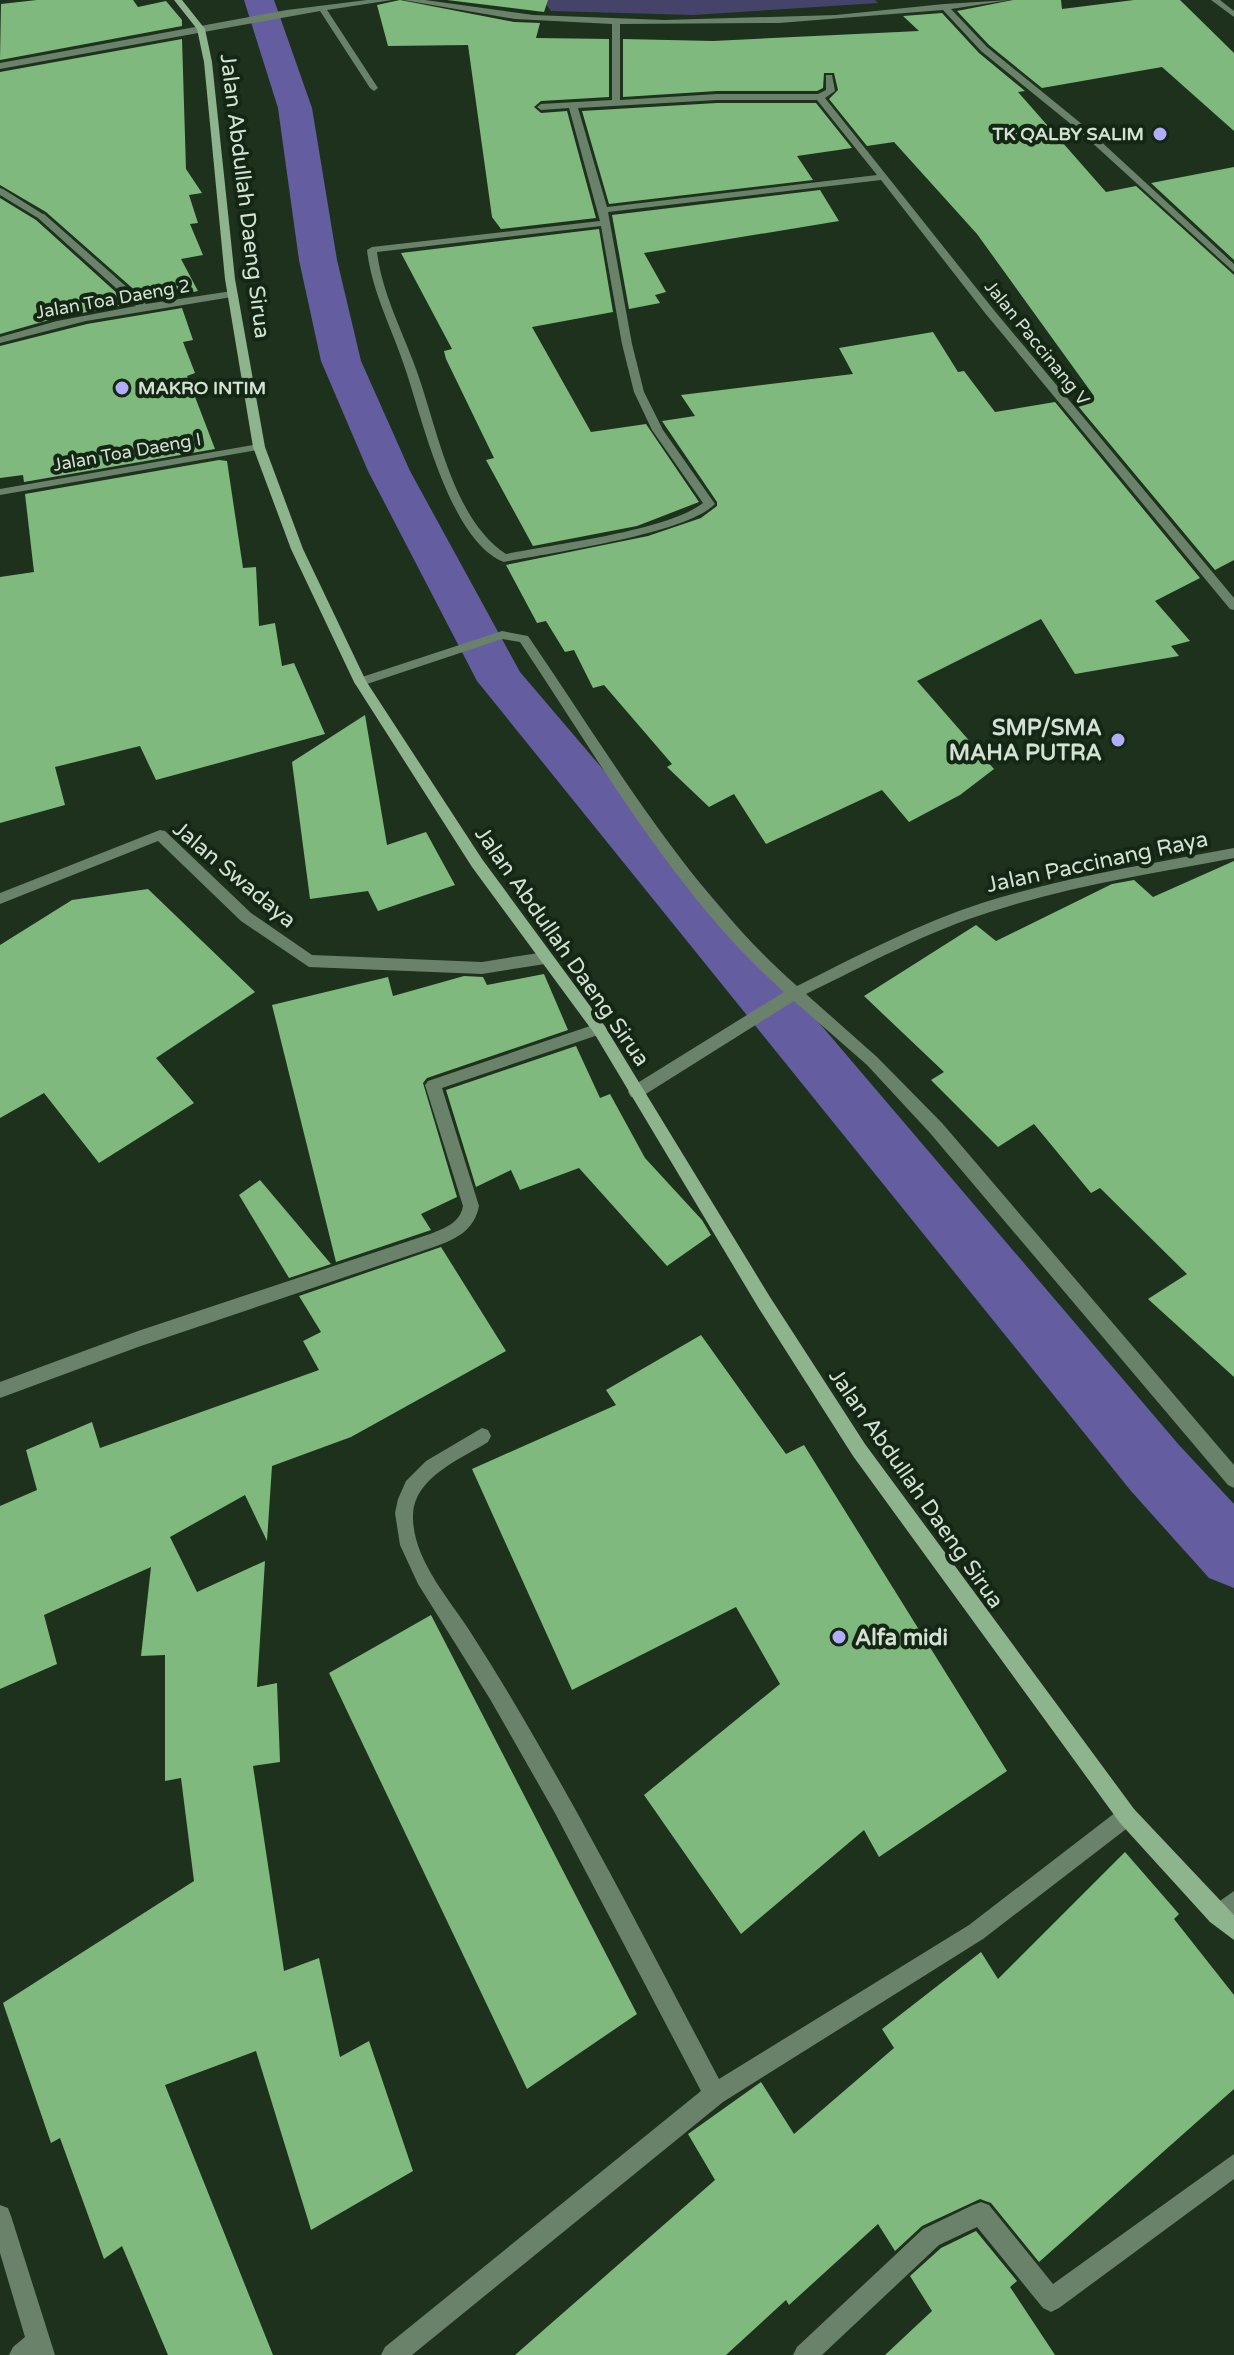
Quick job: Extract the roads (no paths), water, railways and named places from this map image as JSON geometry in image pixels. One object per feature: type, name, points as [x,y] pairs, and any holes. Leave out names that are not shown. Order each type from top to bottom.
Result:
[{"type":"main road","name":"Jalan Abdullah Daeng Sirua","points":[[178,0],[201,29],[208,62],[232,294],[259,447],[297,549],[360,682],[477,863],[599,1029],[859,1450],[1127,1816],[1217,1915],[1234,1929]]},
{"type":"street","points":[[0,66],[219,26],[309,5],[322,8],[388,0]]},
{"type":"street","points":[[407,0],[508,15],[616,21],[774,19],[1006,0]]},
{"type":"street","points":[[1215,0],[1234,15]]},
{"type":"street","points":[[944,6],[984,49],[1080,127],[1234,269]]},
{"type":"street","points":[[322,8],[374,88]]},
{"type":"street","points":[[616,21],[616,102]]},
{"type":"street","points":[[541,107],[717,97],[820,97],[831,91],[829,77]]},
{"type":"street","name":"Jalan Paccinang V","points":[[820,97],[989,311],[1234,606]]},
{"type":"street","points":[[573,105],[603,210],[639,392],[658,430],[707,498],[708,508],[668,524],[504,558],[489,549],[476,534],[447,478],[375,277],[372,250],[605,223]]},
{"type":"street","points":[[603,210],[883,177]]},
{"type":"street","points":[[0,191],[41,216],[144,308]]},
{"type":"street","name":"Jalan Toa Daeng 2","points":[[0,340],[48,324],[232,294]]},
{"type":"street","name":"Jalan Toa Daeng I","points":[[0,492],[259,447]]},
{"type":"street","points":[[360,682],[478,641],[502,635],[524,639],[676,864],[752,955],[872,1061],[936,1128],[1234,1479]]},
{"type":"street","name":"Jalan Swadaya","points":[[0,899],[160,835],[246,917],[309,961],[482,968],[545,958]]},
{"type":"street","name":"Jalan Paccinang Raya","points":[[636,1092],[676,1070],[795,993],[891,946],[984,908],[1062,886],[1234,853]]},
{"type":"street","points":[[0,1390],[138,1339],[434,1240],[462,1227],[470,1219],[471,1206],[433,1085],[599,1029]]},
{"type":"street","points":[[482,1436],[418,1478],[406,1495],[404,1533],[435,1591],[566,1811],[715,2094]]},
{"type":"street","points":[[393,2355],[715,2094],[976,1932],[1127,1816]]},
{"type":"street","points":[[1217,1915],[1234,1901]]},
{"type":"street","points":[[805,2355],[931,2237],[981,2213],[1051,2300],[1234,2165]]},
{"type":"street","points":[[0,2216],[34,2351]]},
{"type":"waterway","points":[[259,0],[295,108],[318,260],[341,361],[389,471],[501,681],[1155,1468],[1234,1554]]},
{"type":"place","name":"TK QALBY SALIM","points":[[1160,134]]},
{"type":"place","name":"MAKRO INTIM","points":[[122,388]]},
{"type":"place","name":"SMP/SMA MAHA PUTRA","points":[[1118,740]]},
{"type":"place","name":"Alfa midi","points":[[839,1637]]}]
